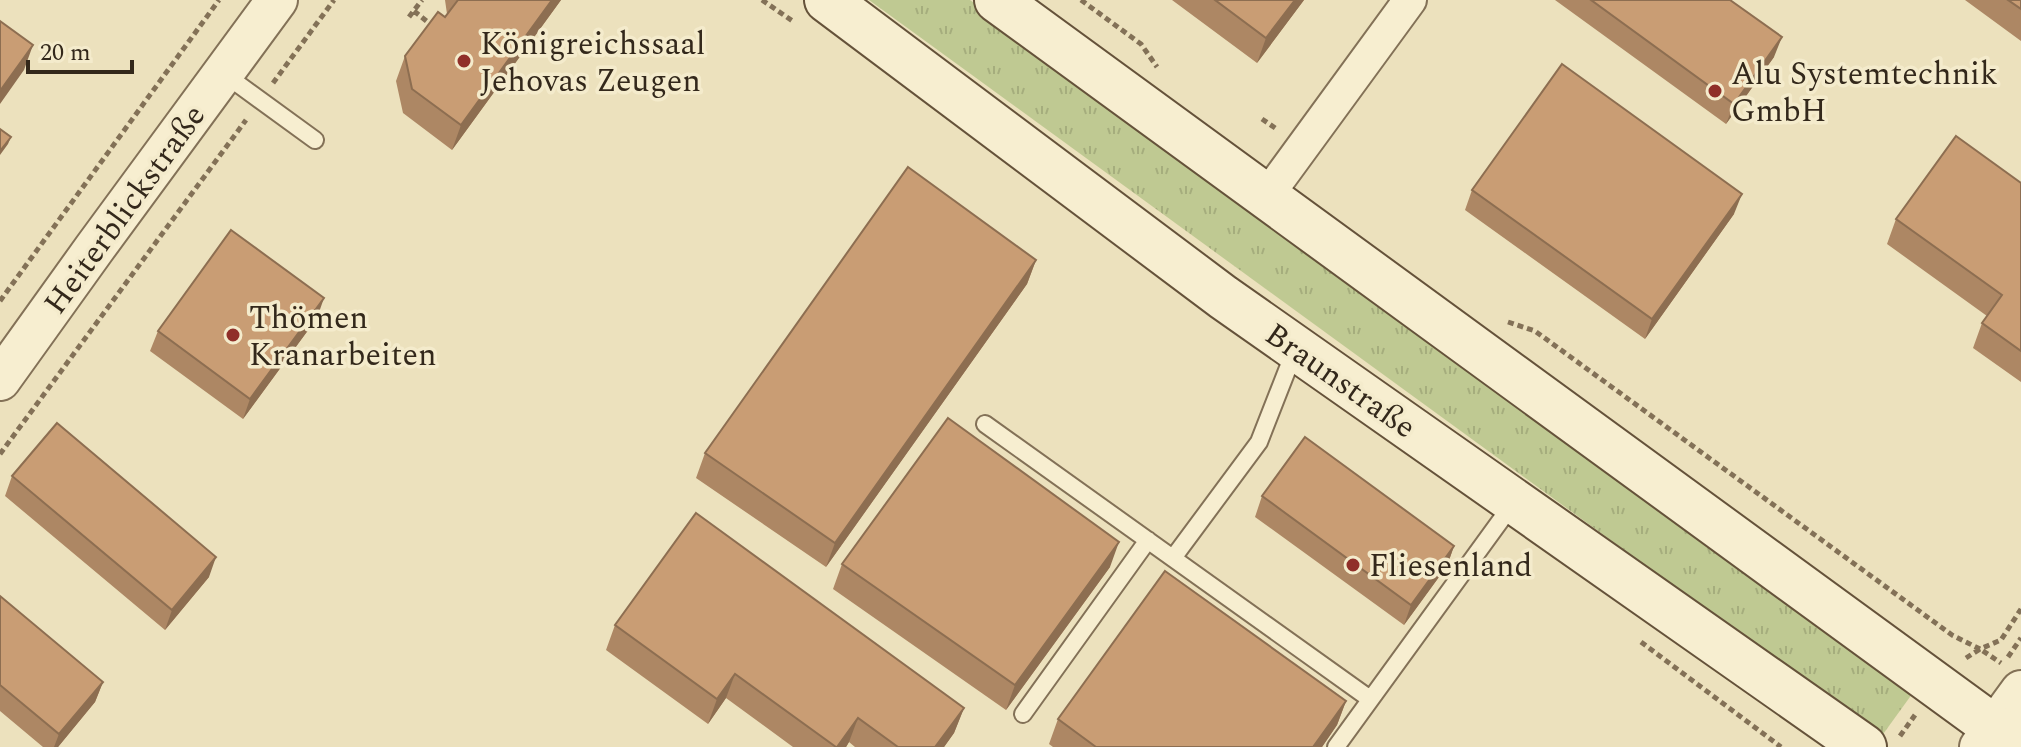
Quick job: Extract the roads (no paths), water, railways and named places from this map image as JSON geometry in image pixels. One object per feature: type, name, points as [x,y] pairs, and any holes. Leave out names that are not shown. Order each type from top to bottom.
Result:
[{"type":"main road","name":"Braunstraße","points":[[827,0],[1223,297],[1864,747]]},
{"type":"main road","points":[[997,0],[1998,740]]},
{"type":"street","name":"Heiterblickstraße","points":[[0,380],[277,0]]},
{"type":"street","points":[[1266,197],[1410,0]]},
{"type":"street","points":[[1998,740],[2021,691]]},
{"type":"lane","points":[[223,73],[315,140]]},
{"type":"lane","points":[[1173,558],[1259,442],[1296,348]]},
{"type":"lane","points":[[985,424],[1370,699]]},
{"type":"lane","points":[[1336,747],[1515,501]]},
{"type":"lane","points":[[1023,714],[1148,540]]},
{"type":"place","name":"Königreichssaal Jehovas Zeugen","points":[[464,61]]},
{"type":"place","name":"Alu Systemtechnik GmbH","points":[[1715,91]]},
{"type":"place","name":"Thömen Kranarbeiten","points":[[233,335]]},
{"type":"place","name":"Fliesenland","points":[[1353,565]]}]
